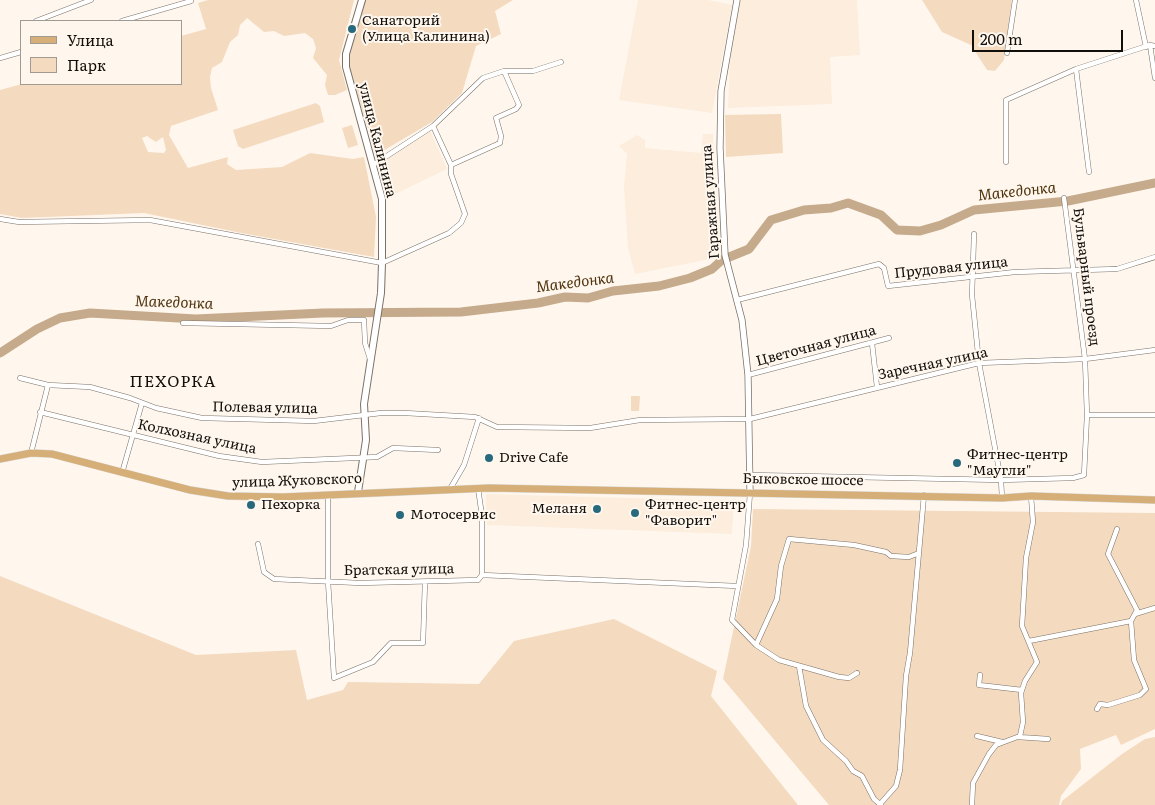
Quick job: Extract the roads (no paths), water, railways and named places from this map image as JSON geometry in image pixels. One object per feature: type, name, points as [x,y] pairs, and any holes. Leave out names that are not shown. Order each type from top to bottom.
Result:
[{"type":"main road","name":"улица Калинина","points":[[358,492],[366,430],[363,415],[379,310],[382,263],[382,199],[346,67],[346,54],[362,0]]},
{"type":"main road","name":"улица Жуковского","points":[[0,459],[31,453],[66,457],[190,490],[228,496],[283,497],[450,488]]},
{"type":"main road","name":"Быковское шоссе","points":[[450,488],[750,491],[1155,500]]},
{"type":"street","points":[[39,20],[92,0]]},
{"type":"street","name":"Гаражная улица","points":[[737,0],[720,110],[721,190],[726,258],[742,320],[748,376],[750,491]]},
{"type":"street","points":[[1007,53],[1015,0]]},
{"type":"street","points":[[1136,0],[1150,46],[1155,78]]},
{"type":"street","points":[[125,20],[190,1]]},
{"type":"street","points":[[1006,162],[1006,100],[1076,68],[1150,46]]},
{"type":"street","points":[[0,58],[20,52]]},
{"type":"street","points":[[373,165],[434,126],[478,82],[504,70],[533,71],[561,62]]},
{"type":"street","points":[[1076,68],[1089,172]]},
{"type":"street","points":[[451,165],[500,143],[501,136],[496,118],[516,109],[519,105],[504,70]]},
{"type":"street","points":[[0,219],[19,222],[150,220],[382,263],[449,232],[461,223],[465,214],[451,174],[451,165],[434,126]]},
{"type":"street","name":"Бульварный проезд","points":[[1001,480],[1073,478],[1084,475],[1087,416],[1085,359],[1064,198]]},
{"type":"street","points":[[974,234],[972,295],[979,363],[1001,480],[1002,498]]},
{"type":"street","name":"Прудовая улица","points":[[738,300],[879,264],[884,268],[888,286],[972,275],[1052,270],[1117,269],[1155,257]]},
{"type":"street","points":[[183,323],[331,326],[348,320],[364,320],[364,343],[371,360]]},
{"type":"street","name":"Цветочная улица","points":[[748,376],[889,338]]},
{"type":"street","points":[[872,343],[877,387]]},
{"type":"street","name":"Заречная улица","points":[[479,418],[497,427],[515,428],[590,428],[640,420],[750,420],[979,363],[1085,359],[1155,350]]},
{"type":"street","name":"Полевая улица","points":[[20,378],[48,385],[90,387],[188,416],[228,420],[314,421],[363,415],[414,413],[479,418]]},
{"type":"street","points":[[31,453],[48,385]]},
{"type":"street","points":[[122,473],[142,403]]},
{"type":"street","name":"Колхозная улица","points":[[40,412],[219,456],[262,462],[381,456],[393,448],[438,450]]},
{"type":"street","points":[[1087,416],[1155,416]]},
{"type":"street","points":[[450,488],[464,465],[479,418]]},
{"type":"street","points":[[751,475],[1001,480]]},
{"type":"street","points":[[478,488],[482,516],[482,575],[738,586]]},
{"type":"street","points":[[750,491],[746,545],[732,620],[756,645],[779,660],[839,677],[849,678],[857,673]]},
{"type":"street","points":[[258,544],[264,572],[274,580],[328,581],[328,494]]},
{"type":"street","points":[[799,666],[806,706],[823,740],[853,771],[862,776],[874,799],[881,804],[896,786],[900,770],[906,676],[910,654],[924,495]]},
{"type":"street","points":[[972,805],[973,783],[978,771],[996,745],[1020,736],[1023,722],[1022,690],[1025,681],[1037,662],[1022,626],[1026,558],[1033,522],[1031,496]]},
{"type":"street","points":[[1097,709],[1100,704],[1108,705],[1140,695],[1146,689],[1134,660],[1131,621],[1137,610],[1108,554],[1117,529]]},
{"type":"street","points":[[756,645],[777,599],[781,566],[789,539],[854,545],[886,552],[890,556],[909,557],[919,553]]},
{"type":"street","name":"Братская улица","points":[[425,582],[423,643],[391,643],[373,662],[334,678],[328,581],[360,583],[478,580],[482,575]]},
{"type":"street","points":[[1135,614],[1155,608]]},
{"type":"street","points":[[1029,641],[1131,621]]},
{"type":"street","points":[[980,675],[979,685],[1022,690]]},
{"type":"street","points":[[977,736],[1003,742]]},
{"type":"street","points":[[1016,737],[1048,739]]},
{"type":"waterway","name":"Македонка","points":[[0,353],[37,329],[60,318],[90,313],[196,319],[323,313],[461,312],[538,303],[565,297],[588,298],[613,291],[659,286],[690,278],[712,269],[722,260],[749,249],[771,220],[804,210],[831,208],[848,203],[881,215],[897,230],[920,231],[941,225],[974,210],[1068,201],[1155,183]]},
{"type":"place","name":"Санаторий (Улица Калинина)","points":[[352,29]]},
{"type":"place","name":"Drive Cafe","points":[[489,458]]},
{"type":"place","name":"Фитнес-центр \"Маугли\"","points":[[957,463]]},
{"type":"place","name":"Пехорка","points":[[251,505]]},
{"type":"place","name":"Меланя","points":[[597,509]]},
{"type":"place","name":"Фитнес-центр \"Фаворит\"","points":[[635,513]]},
{"type":"place","name":"Мотосервис","points":[[400,515]]},
{"type":"district","name":"ПЕХОРКА","points":[[173,382]]}]
